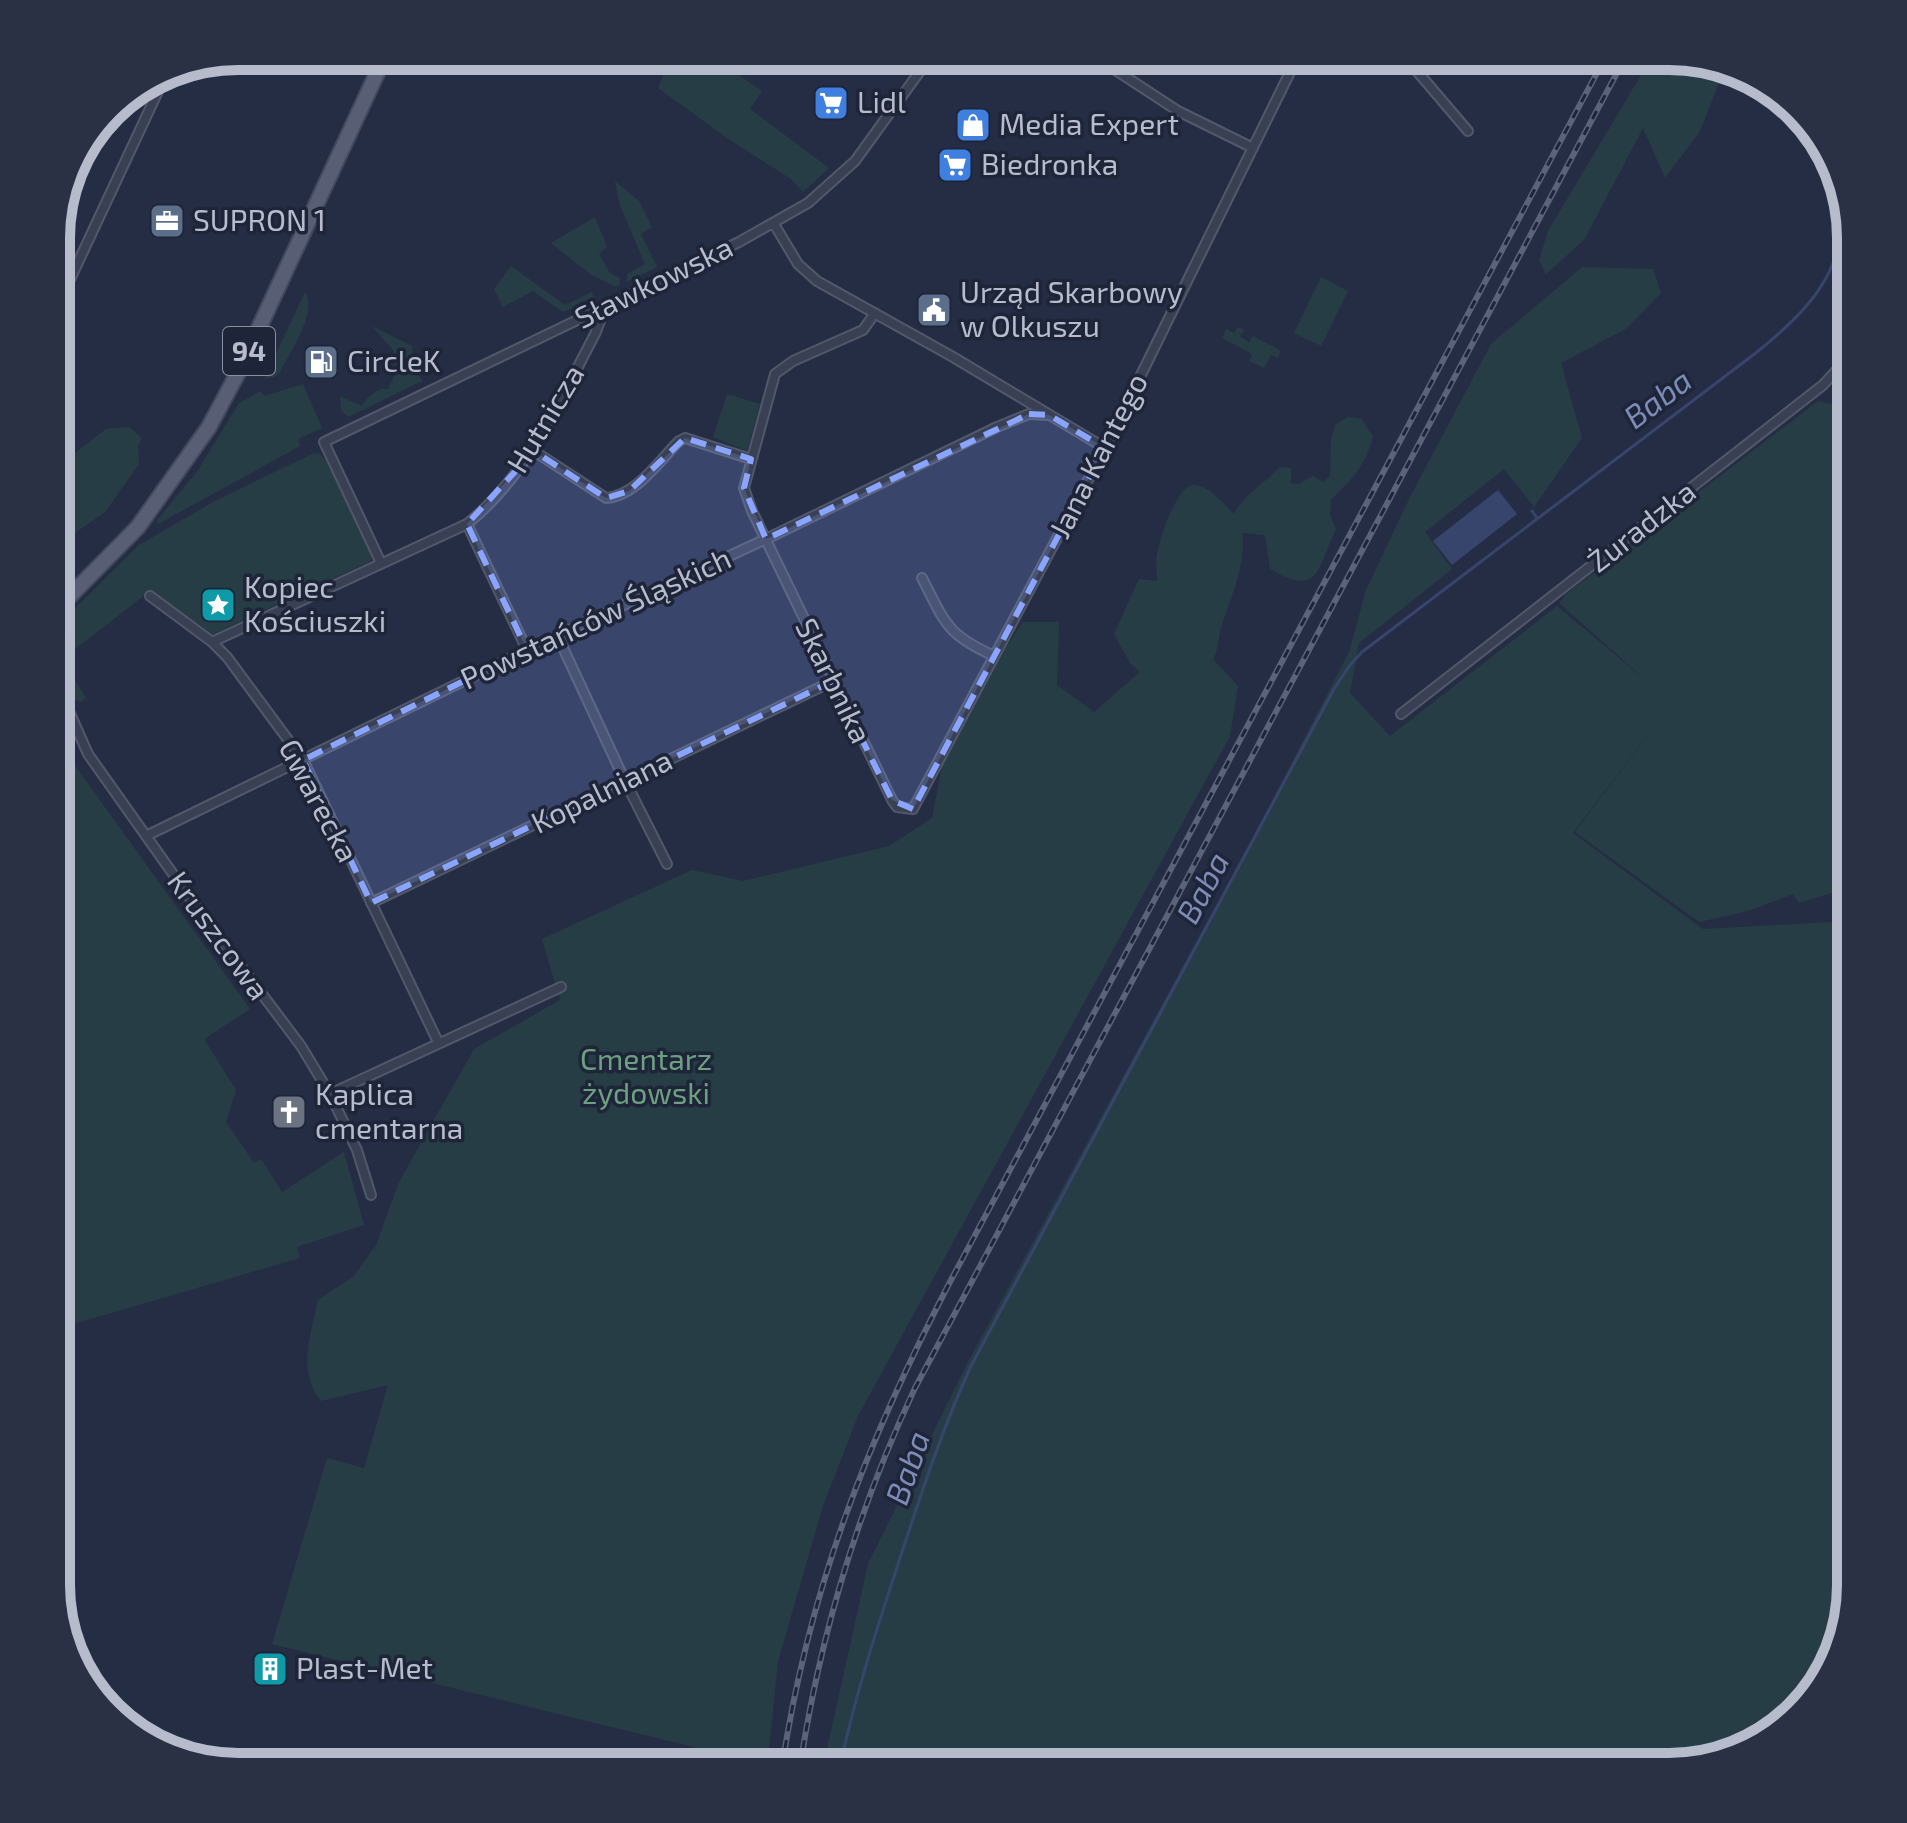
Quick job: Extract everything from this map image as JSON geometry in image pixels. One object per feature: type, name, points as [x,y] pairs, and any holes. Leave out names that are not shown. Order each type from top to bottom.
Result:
[{"type":"main road","name":"94","points":[[70,596],[138,527],[209,427],[240,369],[379,70]]},
{"type":"street","name":"Sławkowska","points":[[381,563],[324,442],[774,224],[808,203],[855,161],[921,70]]},
{"type":"street","points":[[1115,70],[1178,111],[1253,148]]},
{"type":"street","name":"Jana Kantego","points":[[913,809],[1105,448],[1291,70]]},
{"type":"street","points":[[1416,70],[1468,131]]},
{"type":"street","points":[[70,280],[159,90]]},
{"type":"street","points":[[774,224],[807,274],[1105,448]]},
{"type":"street","name":"Hutnicza","points":[[212,642],[467,524],[486,509],[534,451],[595,334],[602,316],[599,309]]},
{"type":"street","name":"Skarbnika","points":[[875,313],[863,330],[793,361],[775,374],[744,488],[892,800],[897,807],[913,809]]},
{"type":"street","name":"Żuradzka","points":[[1401,714],[1823,385],[1837,370]]},
{"type":"street","name":"Powstańców Śląskich","points":[[146,836],[527,650],[1016,419],[1029,414],[1049,415]]},
{"type":"street","points":[[534,451],[606,498],[629,491],[685,438],[751,459]]},
{"type":"street","points":[[467,524],[527,650]]},
{"type":"street","points":[[922,578],[950,629],[969,644],[994,656]]},
{"type":"street","name":"Gwarecka","points":[[150,596],[212,642],[227,657],[303,760],[438,1042]]},
{"type":"street","points":[[558,637],[667,864]]},
{"type":"street","name":"Kopalniana","points":[[371,903],[833,681]]},
{"type":"street","name":"Kruszcowa","points":[[70,714],[88,754],[301,1046],[330,1094],[357,1150],[371,1195]]},
{"type":"street","points":[[330,1094],[561,987]]},
{"type":"highlighted area","points":[[1029,414],[1049,415],[1105,448],[913,809],[892,800],[833,681],[371,903],[303,760],[527,650],[467,524],[534,451],[606,498],[629,491],[685,438],[751,459],[744,488],[766,539]]},
{"type":"green space","points":[[665,70],[731,70],[762,91],[750,109],[829,168],[803,192],[791,179],[658,88]]},
{"type":"green space","points":[[1644,70],[1680,70],[1721,78],[1700,131],[1665,178],[1643,128],[1584,240],[1546,274],[1539,260],[1548,231]]},
{"type":"green space","points":[[615,181],[639,201],[652,227],[641,234],[657,267],[627,282],[627,274],[645,264],[619,203]]},
{"type":"green space","points":[[1829,186],[1837,227],[1829,206]]},
{"type":"green space","points":[[595,217],[607,247],[599,254],[610,273],[620,278],[620,284],[616,287],[590,274],[551,243]]},
{"type":"green space","points":[[511,266],[565,305],[592,292],[595,299],[563,312],[533,291],[503,307],[494,289]]},
{"type":"green space","points":[[1582,267],[1653,269],[1661,293],[1627,328],[1561,363],[1582,438],[1534,507],[1504,469],[1425,532],[1452,569],[1359,643],[1350,693],[1390,736],[1557,606],[1650,684],[1559,603],[1566,594],[1818,401],[1837,406],[1837,891],[1799,903],[1793,894],[1748,911],[1699,922],[1575,832],[1672,703],[1573,833],[1703,929],[1837,922],[1837,1596],[1824,1649],[1809,1678],[1795,1696],[1762,1725],[1723,1744],[1691,1752],[826,1753],[868,1564],[970,1358],[1257,830],[1349,652],[1366,590],[1410,497],[1491,344]]},
{"type":"green space","points":[[1321,277],[1348,291],[1321,346],[1294,333]]},
{"type":"green space","points":[[305,292],[308,311],[301,332],[280,372],[264,379]]},
{"type":"green space","points":[[372,326],[412,346],[413,363],[422,381],[348,417],[341,410],[340,396],[362,406],[374,393],[388,389],[395,374],[394,351]]},
{"type":"green space","points":[[1238,327],[1244,330],[1240,337],[1249,342],[1253,336],[1281,351],[1278,358],[1271,355],[1264,368],[1249,361],[1252,354],[1222,338],[1226,329],[1234,333]]},
{"type":"green space","points":[[303,384],[322,428],[298,439],[300,446],[158,524],[157,520],[198,470],[239,403],[261,391],[264,396]]},
{"type":"green space","points":[[727,394],[760,404],[747,451],[713,437]]},
{"type":"green space","name":"Cmentarz żydowski","points":[[1348,417],[1362,419],[1373,437],[1357,472],[1331,500],[1330,515],[1336,529],[1320,566],[1308,580],[1287,577],[1270,569],[1265,535],[1242,533],[1240,568],[1213,659],[1238,686],[1230,736],[858,1416],[823,1506],[778,1661],[768,1753],[701,1753],[702,1749],[272,1644],[327,1458],[364,1468],[388,1385],[321,1401],[309,1378],[308,1365],[318,1300],[354,1276],[376,1245],[399,1182],[474,1049],[560,1000],[542,939],[692,870],[743,881],[889,846],[932,818],[942,766],[993,666],[1023,622],[1059,622],[1057,685],[1094,712],[1140,672],[1130,663],[1114,634],[1139,579],[1157,581],[1156,558],[1161,538],[1181,493],[1188,487],[1200,486],[1216,496],[1234,514],[1248,495],[1280,467],[1291,468],[1291,483],[1299,484],[1313,476],[1323,482],[1330,476],[1331,439],[1335,425]]},
{"type":"green space","points":[[129,427],[142,438],[138,446],[139,464],[105,512],[70,538],[70,456],[106,429]]},
{"type":"green space","points":[[319,453],[328,463],[372,557],[371,561],[211,635],[150,591],[70,653],[70,613],[139,545],[215,501]]},
{"type":"green space","points":[[70,672],[86,698],[81,702],[71,698]]},
{"type":"green space","points":[[70,758],[250,1009],[204,1039],[236,1090],[226,1122],[254,1163],[261,1159],[282,1192],[344,1152],[364,1225],[297,1247],[300,1258],[70,1325]]},
{"type":"water","points":[[1498,490],[1517,514],[1452,565],[1433,541]]},
{"type":"waterway","name":"Baba","points":[[843,1753],[892,1581],[933,1459],[971,1366],[1334,689],[1362,652],[1757,352],[1806,307],[1829,273],[1837,254]]},
{"type":"waterway","points":[[1532,511],[1537,518]]},
{"type":"railway","points":[[785,1753],[808,1638],[825,1576],[868,1457],[921,1339],[1599,70]]},
{"type":"railway","points":[[802,1753],[818,1669],[844,1573],[876,1480],[915,1388],[1619,70]]},
{"type":"place","name":"Lidl","points":[[831,103]]},
{"type":"place","name":"Media Expert","points":[[973,125]]},
{"type":"place","name":"Biedronka","points":[[955,165]]},
{"type":"place","name":"SUPRON 1","points":[[167,221]]},
{"type":"place","name":"Urząd Skarbowy w Olkuszu","points":[[934,310]]},
{"type":"place","name":"CircleK","points":[[321,362]]},
{"type":"place","name":"Kopiec Kościuszki","points":[[218,605]]},
{"type":"place","name":"Kaplica cmentarna","points":[[289,1112]]},
{"type":"place","name":"Plast-Met","points":[[270,1669]]}]
